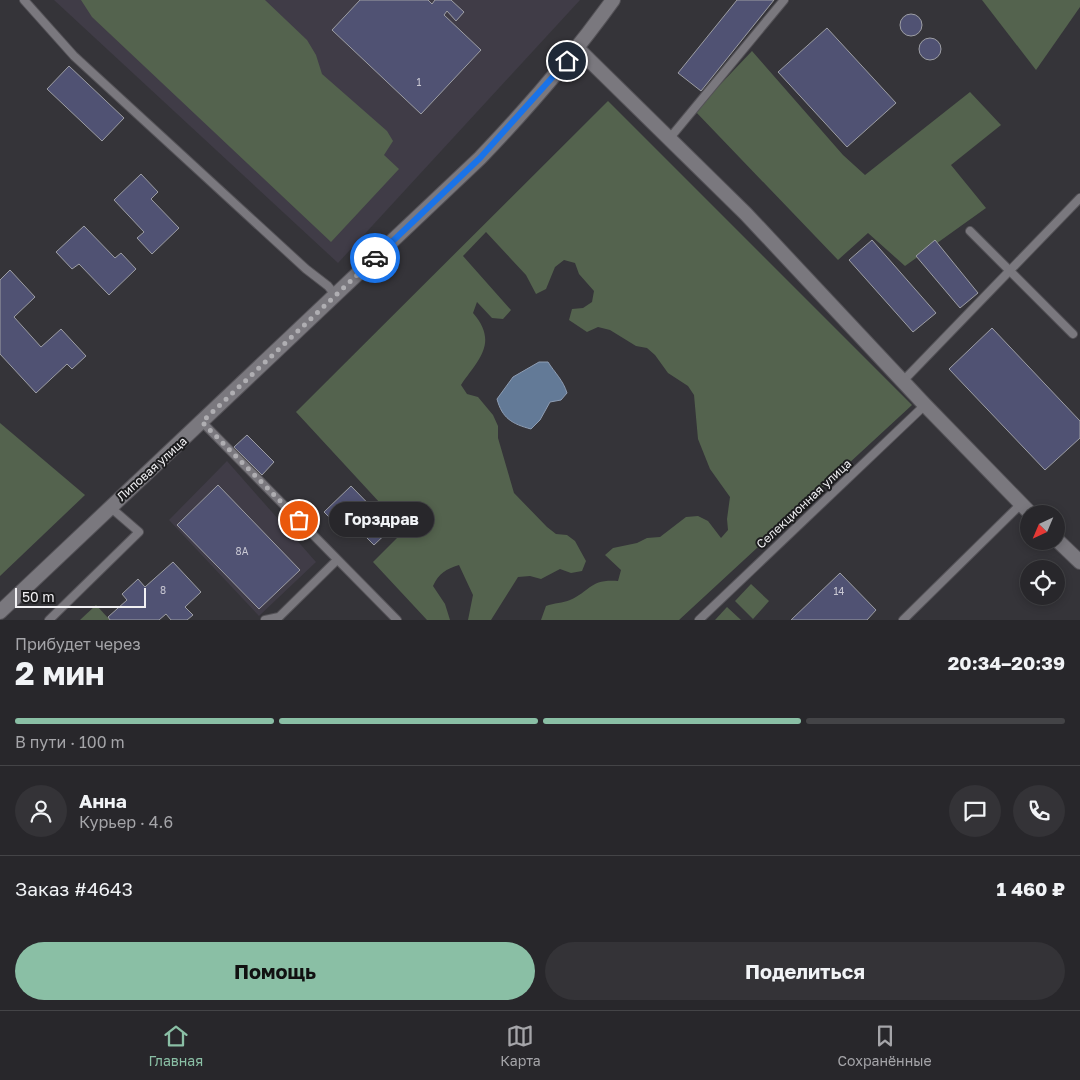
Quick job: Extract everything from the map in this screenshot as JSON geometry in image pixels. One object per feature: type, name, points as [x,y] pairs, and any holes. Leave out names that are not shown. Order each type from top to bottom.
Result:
[{"type":"street","name":"Липовая улица","points":[[0,612],[480,158],[527,109],[578,49],[613,0]]},
{"type":"street","points":[[578,49],[746,214],[902,381],[1021,504]]},
{"type":"street","points":[[1065,548],[1080,562]]},
{"type":"street","points":[[0,612],[9,620]]},
{"type":"lane","points":[[24,0],[74,56],[306,269],[328,286],[336,296]]},
{"type":"lane","points":[[669,139],[784,0]]},
{"type":"lane","points":[[902,381],[1080,198]]},
{"type":"lane","points":[[970,231],[1073,334]]},
{"type":"lane","name":"Селекционная улица","points":[[699,620],[925,405]]},
{"type":"lane","points":[[202,422],[397,620]]},
{"type":"lane","points":[[903,620],[1021,504]]},
{"type":"lane","points":[[49,620],[139,532],[110,507]]},
{"type":"lane","points":[[265,620],[279,617],[338,560]]},
{"type":"shaded area","points":[[54,0],[580,0],[338,263]]},
{"type":"shaded area","points":[[227,461],[316,562],[259,616],[169,520]]},
{"type":"green space","points":[[81,0],[265,0],[307,40],[316,55],[322,74],[387,131],[393,141],[384,155],[399,169],[331,242],[92,17]]},
{"type":"green space","points":[[982,0],[1080,0],[1080,7],[1036,70]]},
{"type":"green space","points":[[752,51],[843,155],[865,175],[970,92],[1001,125],[951,165],[986,208],[905,266],[868,233],[838,260],[695,111]]},
{"type":"green space","points":[[608,101],[912,405],[679,620],[541,620],[546,606],[577,597],[591,586],[601,582],[618,581],[621,570],[605,555],[613,548],[637,543],[647,538],[660,537],[686,517],[698,516],[708,521],[721,538],[728,530],[727,519],[730,497],[710,469],[698,439],[694,395],[688,386],[668,373],[655,355],[647,348],[636,346],[610,330],[598,327],[587,332],[569,320],[572,309],[583,308],[592,302],[594,291],[579,274],[575,263],[564,260],[555,267],[546,289],[536,294],[526,275],[486,232],[463,256],[511,310],[503,319],[492,318],[477,302],[473,313],[481,324],[485,342],[479,359],[461,385],[467,394],[478,397],[493,415],[498,426],[498,438],[514,493],[547,527],[556,534],[567,535],[575,541],[586,561],[582,571],[571,573],[560,569],[541,579],[530,576],[518,577],[491,620],[468,620],[473,595],[459,565],[440,575],[433,586],[445,604],[450,620],[427,620],[373,562],[405,530],[296,412]]},
{"type":"green space","points":[[0,423],[85,495],[0,576]]},
{"type":"green space","points":[[751,584],[769,601],[753,619],[735,601]]},
{"type":"green space","points":[[96,605],[110,620],[80,620]]},
{"type":"green space","points":[[727,607],[741,620],[715,620]]},
{"type":"water","points":[[539,362],[548,362],[561,380],[567,393],[561,400],[550,402],[540,420],[531,429],[518,425],[505,416],[497,399],[513,377]]},
{"type":"building","points":[[360,0],[428,0],[432,4],[435,0],[451,0],[464,12],[456,21],[447,11],[444,15],[481,50],[421,114],[332,30]]},
{"type":"building","points":[[737,0],[774,0],[701,91],[678,73]]},
{"type":"building","points":[[911,14],[919,17],[922,25],[919,33],[911,36],[903,33],[900,25],[903,17]]},
{"type":"building","points":[[827,28],[896,103],[847,147],[778,72]]},
{"type":"building","points":[[930,38],[938,41],[941,49],[938,57],[930,60],[922,57],[919,49],[922,41]]},
{"type":"building","points":[[69,66],[124,118],[102,141],[47,89]]},
{"type":"building","points":[[141,174],[158,192],[151,199],[179,228],[152,254],[137,238],[144,232],[114,200]]},
{"type":"building","points":[[84,226],[115,258],[121,253],[136,269],[109,295],[79,264],[72,269],[56,252]]},
{"type":"building","points":[[872,240],[936,313],[913,332],[849,260]]},
{"type":"building","points":[[935,240],[978,293],[960,308],[916,256]]},
{"type":"building","points":[[10,270],[35,297],[14,317],[41,347],[61,329],[86,356],[72,369],[67,364],[36,393],[0,354],[0,280]]},
{"type":"building","points":[[992,328],[1080,421],[1080,438],[1045,470],[949,369]]},
{"type":"building","points":[[247,435],[274,462],[262,475],[234,447]]},
{"type":"building","points":[[218,485],[300,570],[259,609],[177,525]]},
{"type":"building","points":[[351,486],[392,528],[374,545],[361,532],[371,522],[357,507],[338,526],[324,512]]},
{"type":"building","points":[[173,562],[201,592],[185,607],[193,615],[187,620],[171,620],[166,614],[159,620],[110,620],[108,617],[127,600],[122,594],[138,579],[145,587]]},
{"type":"building","points":[[840,573],[876,610],[867,620],[791,620]]},
{"type":"way so far","points":[[299,520],[202,422],[375,258]]},
{"type":"place","name":"Горздрав","points":[[299,520]]},
{"type":"route","points":[[375,258],[480,158],[527,109],[567,61]]}]
